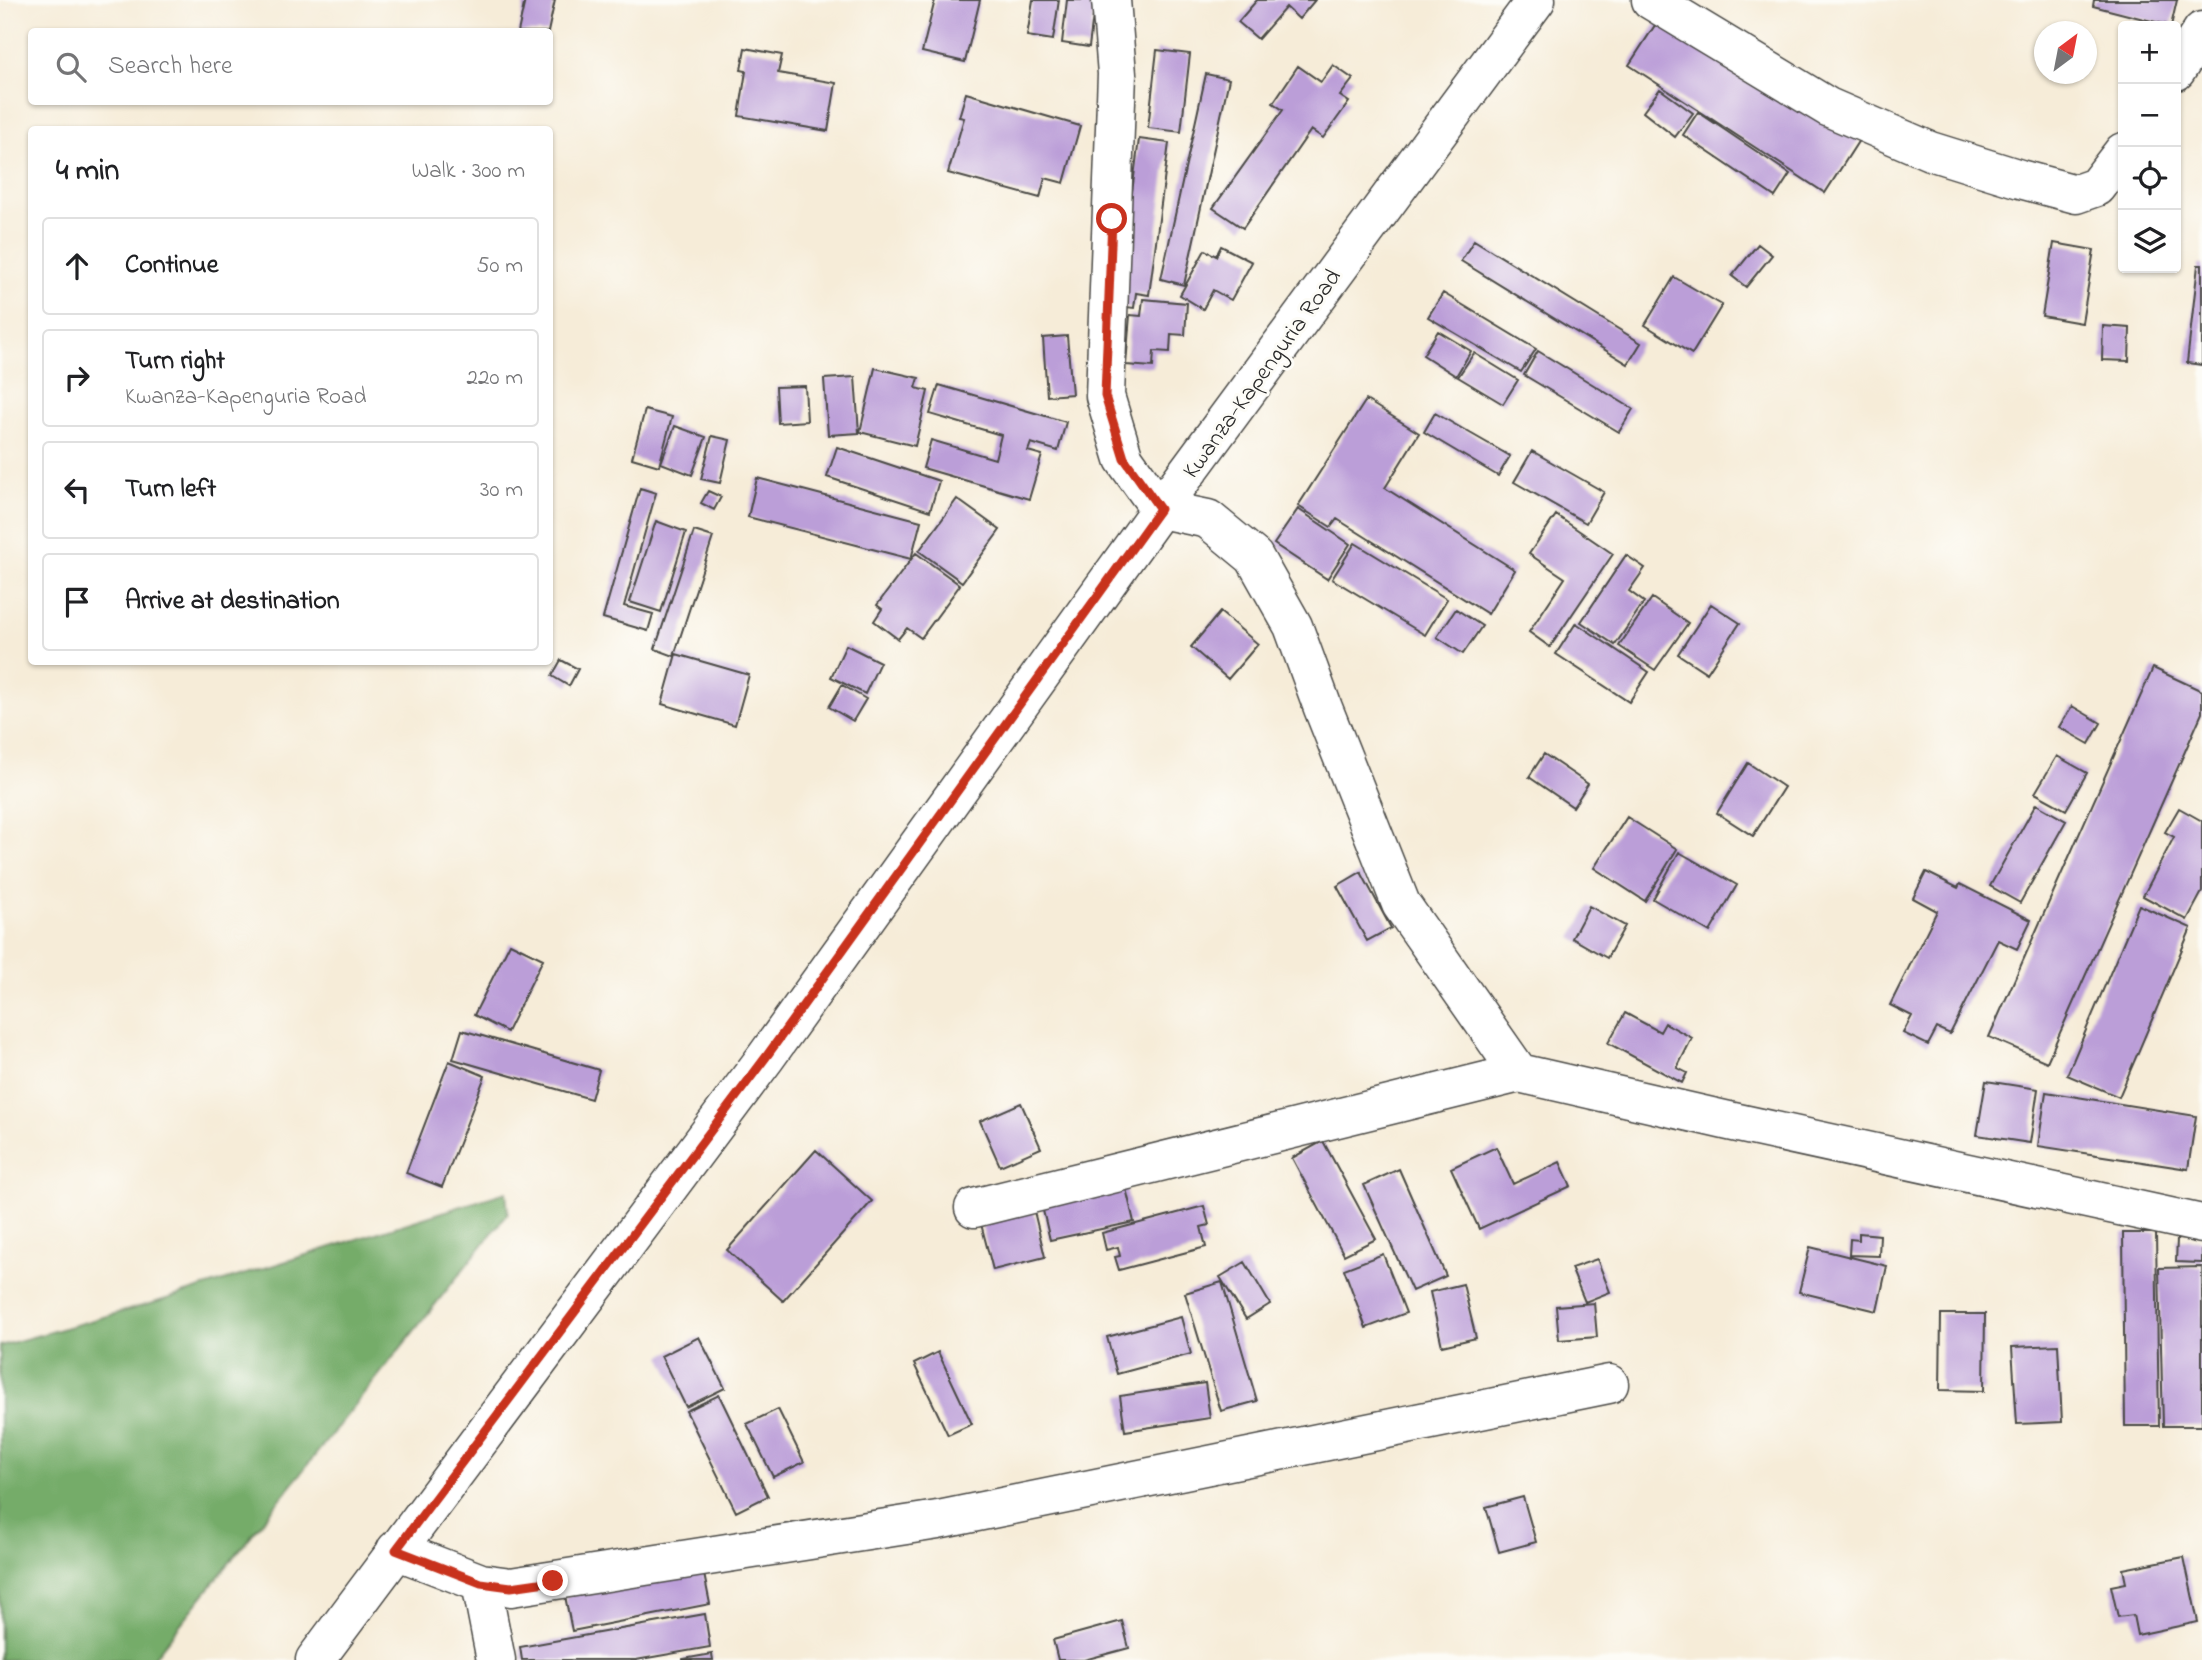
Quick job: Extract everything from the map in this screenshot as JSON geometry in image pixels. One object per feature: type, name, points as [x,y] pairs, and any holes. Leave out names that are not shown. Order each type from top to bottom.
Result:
[{"type":"street","points":[[1111,0],[1117,74],[1105,396],[1124,458],[1160,509],[1208,519],[1254,556],[1293,625],[1401,904],[1519,1073]]},
{"type":"street","name":"Kwanza-Kapenguria Road","points":[[314,1660],[766,1057],[1160,509],[1536,0]]},
{"type":"street","points":[[1651,0],[1828,107],[1930,151],[2076,194],[2096,187],[2118,158]]},
{"type":"street","points":[[2181,63],[2202,31]]},
{"type":"street","points":[[974,1208],[1519,1073],[2202,1224]]},
{"type":"street","points":[[396,1550],[481,1583],[511,1587],[542,1583],[938,1520],[1609,1384]]},
{"type":"street","points":[[481,1583],[496,1660]]},
{"type":"green space","points":[[506,1192],[508,1213],[152,1660],[0,1660],[0,1346],[157,1302]]},
{"type":"building","points":[[525,0],[555,0],[549,28],[519,28]]},
{"type":"building","points":[[935,0],[980,0],[965,62],[922,52]]},
{"type":"building","points":[[1033,0],[1059,0],[1053,40],[1027,36]]},
{"type":"building","points":[[1067,0],[1095,0],[1089,47],[1062,43]]},
{"type":"building","points":[[1257,0],[1315,0],[1299,19],[1286,7],[1258,39],[1238,22]]},
{"type":"building","points":[[2094,0],[2177,0],[2172,21],[2152,21],[2093,6]]},
{"type":"building","points":[[1663,13],[1859,140],[1825,193],[1629,65]]},
{"type":"building","points":[[745,48],[782,55],[778,73],[836,83],[828,131],[739,116],[746,71],[741,70]]},
{"type":"building","points":[[1157,50],[1190,54],[1181,132],[1148,128]]},
{"type":"building","points":[[1333,65],[1353,79],[1340,96],[1349,102],[1323,138],[1311,130],[1243,228],[1213,208],[1283,110],[1273,103],[1298,66],[1321,82]]},
{"type":"building","points":[[1206,74],[1229,79],[1184,285],[1161,279]]},
{"type":"building","points":[[1660,89],[1693,113],[1675,137],[1643,112]]},
{"type":"building","points":[[966,93],[1080,126],[1064,183],[1045,178],[1040,198],[948,173],[964,118],[959,117]]},
{"type":"building","points":[[1698,112],[1790,174],[1775,197],[1683,135]]},
{"type":"building","points":[[1139,139],[1169,143],[1149,295],[1136,293],[1134,308],[1117,306]]},
{"type":"building","points":[[1474,240],[1641,343],[1628,364],[1461,261]]},
{"type":"building","points":[[2054,243],[2094,250],[2082,323],[2042,316]]},
{"type":"building","points":[[1758,244],[1772,255],[1746,287],[1732,276]]},
{"type":"building","points":[[1221,246],[1252,262],[1231,300],[1213,290],[1203,309],[1180,295],[1205,250],[1216,256]]},
{"type":"building","points":[[2198,265],[2202,265],[2202,365],[2187,363]]},
{"type":"building","points":[[1674,277],[1722,305],[1692,354],[1645,325]]},
{"type":"building","points":[[1443,293],[1536,349],[1521,372],[1428,317]]},
{"type":"building","points":[[1143,299],[1187,303],[1185,335],[1171,334],[1170,352],[1154,351],[1153,367],[1126,365],[1130,315],[1141,316]]},
{"type":"building","points":[[2103,326],[2130,328],[2129,361],[2102,360]]},
{"type":"building","points":[[1438,331],[1471,351],[1456,376],[1423,355]]},
{"type":"building","points":[[1067,336],[1072,394],[1047,396],[1043,338]]},
{"type":"building","points":[[1538,351],[1633,409],[1619,432],[1524,375]]},
{"type":"building","points":[[1474,353],[1518,380],[1503,404],[1458,377]]},
{"type":"building","points":[[875,368],[919,378],[916,388],[928,391],[915,446],[860,432]]},
{"type":"building","points":[[855,377],[859,433],[828,435],[824,379]]},
{"type":"building","points":[[939,385],[1066,422],[1058,451],[1031,443],[1028,451],[1042,455],[1029,499],[923,468],[931,440],[995,459],[1001,435],[930,414]]},
{"type":"building","points":[[805,386],[807,421],[778,423],[776,387]]},
{"type":"building","points":[[1366,400],[1419,433],[1385,488],[1515,570],[1488,614],[1337,519],[1331,527],[1298,506]]},
{"type":"building","points":[[645,410],[672,417],[659,466],[632,458]]},
{"type":"building","points":[[1435,413],[1510,456],[1498,476],[1424,432]]},
{"type":"building","points":[[675,426],[706,437],[692,475],[661,463]]},
{"type":"building","points":[[712,436],[730,440],[720,483],[701,479]]},
{"type":"building","points":[[837,447],[939,481],[930,511],[827,477]]},
{"type":"building","points":[[1532,451],[1604,492],[1586,523],[1514,482]]},
{"type":"building","points":[[757,478],[921,521],[911,559],[748,517]]},
{"type":"building","points":[[640,488],[656,493],[624,606],[653,614],[648,631],[603,618]]},
{"type":"building","points":[[708,491],[721,497],[714,510],[701,503]]},
{"type":"building","points":[[957,499],[1000,530],[962,582],[919,551]]},
{"type":"building","points":[[1298,509],[1350,544],[1327,579],[1274,544]]},
{"type":"building","points":[[1556,515],[1613,554],[1550,647],[1529,632],[1565,578],[1529,554]]},
{"type":"building","points":[[656,521],[686,532],[661,612],[630,602]]},
{"type":"building","points":[[694,531],[713,537],[674,656],[655,649]]},
{"type":"building","points":[[1355,543],[1447,599],[1425,635],[1332,579]]},
{"type":"building","points":[[916,553],[960,585],[921,638],[907,628],[898,639],[874,621],[882,609],[877,605]]},
{"type":"building","points":[[1626,555],[1645,568],[1629,591],[1644,602],[1615,645],[1581,622]]},
{"type":"building","points":[[1652,598],[1688,623],[1655,670],[1619,646]]},
{"type":"building","points":[[1711,604],[1740,623],[1707,673],[1678,654]]},
{"type":"building","points":[[1456,609],[1482,626],[1463,654],[1437,637]]},
{"type":"building","points":[[1220,612],[1258,644],[1228,679],[1191,647]]},
{"type":"building","points":[[1576,623],[1649,672],[1629,702],[1556,654]]},
{"type":"building","points":[[846,645],[880,662],[865,694],[831,677]]},
{"type":"building","points":[[676,654],[749,675],[735,725],[662,704]]},
{"type":"building","points":[[561,660],[578,669],[569,686],[552,676]]},
{"type":"building","points":[[2153,668],[2202,691],[2202,713],[2047,1062],[1989,1037]]},
{"type":"building","points":[[842,685],[866,699],[853,721],[829,707]]},
{"type":"building","points":[[2072,706],[2101,723],[2089,744],[2059,727]]},
{"type":"building","points":[[1544,754],[1588,784],[1573,807],[1529,777]]},
{"type":"building","points":[[2057,756],[2087,773],[2066,810],[2035,793]]},
{"type":"building","points":[[1748,763],[1784,787],[1753,836],[1717,813]]},
{"type":"building","points":[[2036,804],[2066,821],[2020,903],[1990,886]]},
{"type":"building","points":[[2179,808],[2202,821],[2202,892],[2187,920],[2143,896],[2174,837],[2165,832]]},
{"type":"building","points":[[1627,817],[1677,849],[1645,901],[1594,868]]},
{"type":"building","points":[[1679,852],[1737,885],[1710,932],[1653,899]]},
{"type":"building","points":[[1361,872],[1391,928],[1367,941],[1337,886]]},
{"type":"building","points":[[1926,872],[1958,888],[1960,884],[2031,920],[2017,949],[1998,940],[1950,1034],[1937,1028],[1928,1045],[1903,1033],[1912,1016],[1890,1005],[1937,911],[1913,898]]},
{"type":"building","points":[[2139,905],[2191,928],[2119,1097],[2067,1075]]},
{"type":"building","points":[[1589,906],[1625,926],[1607,958],[1572,938]]},
{"type":"building","points":[[510,943],[543,959],[507,1032],[474,1015]]},
{"type":"building","points":[[1625,1013],[1660,1032],[1665,1023],[1692,1038],[1677,1068],[1687,1073],[1682,1083],[1608,1043]]},
{"type":"building","points":[[462,1030],[599,1070],[591,1099],[453,1059]]},
{"type":"building","points":[[449,1061],[485,1076],[442,1187],[406,1173]]},
{"type":"building","points":[[1986,1081],[2038,1089],[2030,1143],[1977,1135]]},
{"type":"building","points":[[2046,1092],[2196,1116],[2188,1169],[2038,1146]]},
{"type":"building","points":[[1021,1103],[1041,1148],[1000,1166],[980,1121]]},
{"type":"building","points":[[1323,1141],[1376,1239],[1344,1255],[1292,1158]]},
{"type":"building","points":[[1496,1147],[1513,1184],[1560,1162],[1571,1186],[1479,1229],[1451,1168]]},
{"type":"building","points":[[816,1150],[872,1201],[783,1301],[727,1250]]},
{"type":"building","points":[[1399,1169],[1446,1276],[1412,1291],[1364,1185]]},
{"type":"building","points":[[1125,1184],[1134,1222],[1050,1240],[1041,1202]]},
{"type":"building","points":[[1204,1206],[1209,1225],[1201,1227],[1206,1247],[1119,1270],[1115,1257],[1120,1256],[1118,1247],[1106,1250],[1102,1233]]},
{"type":"building","points":[[1033,1207],[1045,1257],[993,1270],[980,1220]]},
{"type":"building","points":[[1859,1233],[1880,1235],[1879,1256],[1849,1255],[1850,1239],[1859,1240]]},
{"type":"building","points":[[2123,1233],[2156,1233],[2159,1426],[2125,1426]]},
{"type":"building","points":[[2177,1239],[2202,1240],[2202,1263],[2176,1262]]},
{"type":"building","points":[[1810,1247],[1887,1266],[1877,1311],[1799,1292]]},
{"type":"building","points":[[1383,1254],[1406,1313],[1366,1328],[1344,1269]]},
{"type":"building","points":[[1597,1259],[1610,1292],[1585,1302],[1571,1268]]},
{"type":"building","points":[[1245,1262],[1270,1304],[1246,1319],[1220,1277]]},
{"type":"building","points":[[2202,1267],[2202,1426],[2163,1426],[2159,1268]]},
{"type":"building","points":[[1222,1282],[1257,1401],[1221,1411],[1185,1293]]},
{"type":"building","points":[[1463,1284],[1476,1338],[1442,1346],[1430,1292]]},
{"type":"building","points":[[1594,1303],[1597,1337],[1559,1340],[1556,1306]]},
{"type":"building","points":[[1941,1314],[1985,1314],[1984,1391],[1940,1390]]},
{"type":"building","points":[[1181,1317],[1191,1354],[1117,1374],[1107,1337]]},
{"type":"building","points":[[699,1337],[725,1388],[686,1407],[661,1356]]},
{"type":"building","points":[[2058,1345],[2062,1422],[2017,1424],[2012,1347]]},
{"type":"building","points":[[938,1352],[972,1424],[948,1435],[914,1364]]},
{"type":"building","points":[[1205,1383],[1210,1418],[1125,1431],[1120,1396]]},
{"type":"building","points":[[719,1395],[768,1496],[736,1512],[686,1411]]},
{"type":"building","points":[[778,1409],[804,1462],[773,1477],[747,1424]]},
{"type":"building","points":[[1523,1497],[1536,1542],[1499,1552],[1486,1507]]},
{"type":"building","points":[[2184,1557],[2198,1622],[2137,1635],[2133,1615],[2118,1617],[2111,1586],[2126,1583],[2123,1569]]},
{"type":"building","points":[[703,1569],[710,1604],[572,1631],[565,1596]]},
{"type":"building","points":[[705,1614],[710,1647],[636,1660],[522,1660],[520,1647]]},
{"type":"building","points":[[1122,1621],[1129,1648],[1084,1660],[1058,1660],[1053,1640]]},
{"type":"building","points":[[712,1654],[713,1660],[683,1660],[683,1659]]},
{"type":"route","points":[[553,1581],[511,1587],[481,1583],[396,1550],[766,1057],[1160,509],[1124,458],[1105,396],[1112,219]]}]
